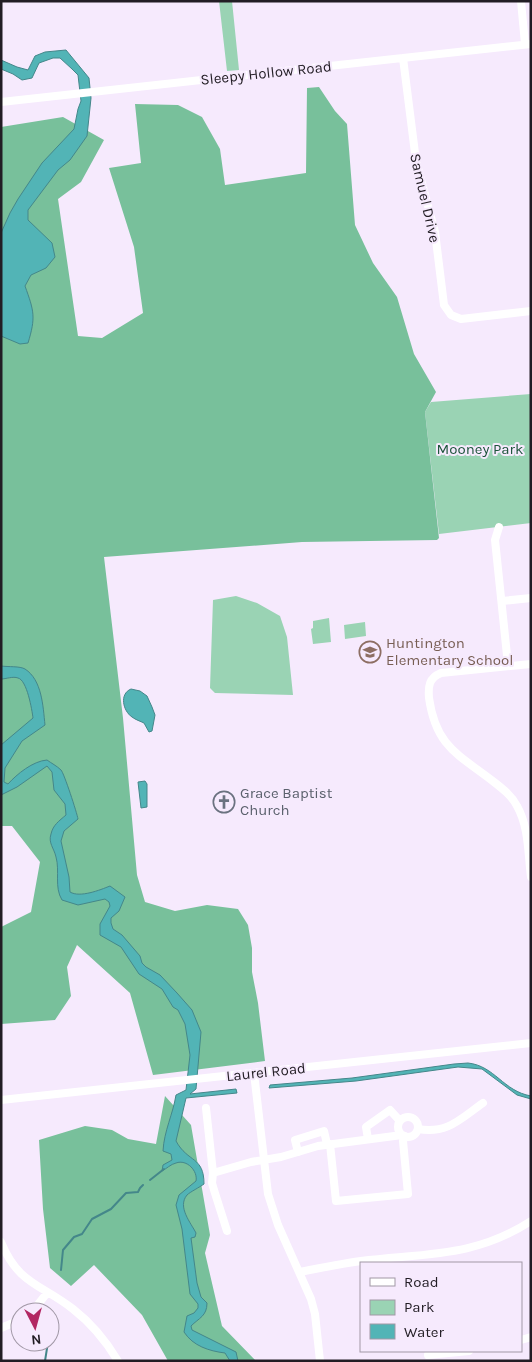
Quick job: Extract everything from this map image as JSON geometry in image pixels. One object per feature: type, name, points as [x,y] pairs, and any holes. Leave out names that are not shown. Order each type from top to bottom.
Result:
[{"type":"street","points":[[521,1],[528,44]]},
{"type":"street","name":"Sleepy Hollow Road","points":[[1,102],[528,44]]},
{"type":"street","name":"Samuel Drive","points":[[403,58],[416,161],[433,222],[444,306],[450,315],[462,319],[531,311]]},
{"type":"street","points":[[498,527],[495,540],[508,665]]},
{"type":"street","points":[[502,601],[531,598]]},
{"type":"street","points":[[531,664],[448,671],[438,674],[430,681],[429,689],[432,714],[442,739],[509,794],[518,807],[526,827],[531,877]]},
{"type":"street","name":"Laurel Road","points":[[1,1100],[531,1043]]},
{"type":"street","points":[[254,1073],[268,1194],[272,1210],[311,1299],[315,1314],[320,1361]]},
{"type":"street","points":[[418,1129],[448,1128],[483,1103]]},
{"type":"street","points":[[206,1108],[213,1173],[212,1183],[227,1231]]},
{"type":"street","points":[[368,1139],[366,1127],[390,1110],[400,1121]]},
{"type":"street","points":[[213,1173],[263,1159],[298,1152],[328,1144],[368,1139],[404,1136],[415,1135],[418,1129],[418,1122],[413,1117],[406,1116],[400,1121],[398,1129],[404,1136],[408,1194],[336,1201],[328,1144],[324,1131],[295,1140],[298,1152]]},
{"type":"street","points":[[379,1262],[411,1260],[487,1244],[531,1221]]},
{"type":"street","points":[[1,1242],[12,1263],[20,1273],[84,1318],[105,1341],[118,1361]]},
{"type":"street","points":[[300,1272],[331,1265],[360,1263]]},
{"type":"street","points":[[40,1302],[47,1293]]},
{"type":"street","points":[[429,1356],[462,1352]]},
{"type":"green space","points":[[219,1],[232,1],[239,70],[227,71]]},
{"type":"green space","name":"Mooney Park","points":[[531,394],[531,523],[439,534],[425,412],[431,402]]},
{"type":"green space","points":[[236,596],[257,603],[280,616],[287,637],[293,695],[215,693],[210,688],[213,600]]},
{"type":"green space","points":[[329,618],[331,642],[313,644],[311,629],[313,628],[313,621]]},
{"type":"green space","points":[[365,622],[366,636],[345,639],[344,625]]},
{"type":"shaded area","points":[[319,87],[335,111],[347,124],[355,225],[373,263],[397,297],[414,354],[436,392],[425,412],[439,538],[437,540],[302,542],[104,557],[123,718],[137,875],[145,902],[175,911],[207,905],[238,909],[248,925],[252,948],[252,972],[265,1061],[153,1075],[130,993],[77,945],[67,967],[71,996],[55,1020],[1,1024],[1,927],[31,912],[40,862],[12,826],[1,826],[1,127],[63,117],[104,140],[81,182],[58,199],[78,336],[102,338],[143,313],[134,247],[109,168],[141,163],[135,104],[178,105],[202,117],[220,149],[225,185],[306,173],[307,88]]},
{"type":"shaded area","points":[[165,1096],[191,1125],[210,1235],[205,1253],[222,1326],[256,1361],[168,1361],[142,1315],[94,1265],[71,1286],[50,1268],[43,1209],[39,1140],[85,1126],[112,1130],[128,1139],[156,1144]]},
{"type":"water","points":[[66,50],[89,78],[91,98],[87,136],[70,160],[58,170],[28,210],[28,220],[52,243],[55,257],[46,268],[31,275],[25,286],[32,308],[33,320],[28,343],[20,344],[1,336],[1,233],[18,199],[42,163],[74,129],[81,101],[78,75],[60,58],[53,58],[39,63],[32,78],[22,80],[1,69],[1,60],[28,70],[35,56],[45,52]]},
{"type":"water","points":[[1,666],[23,668],[31,674],[41,694],[45,725],[22,741],[5,768],[4,782],[8,784],[26,769],[42,761],[47,760],[61,770],[78,819],[64,831],[61,841],[69,877],[70,892],[84,894],[110,886],[125,897],[119,911],[111,918],[113,929],[122,935],[140,956],[142,963],[160,975],[192,1010],[201,1032],[196,1089],[190,1094],[236,1089],[237,1093],[186,1098],[176,1141],[185,1153],[198,1164],[203,1175],[204,1184],[187,1195],[183,1205],[196,1233],[195,1237],[191,1238],[197,1283],[201,1297],[207,1303],[206,1311],[191,1326],[192,1330],[236,1352],[238,1361],[230,1361],[225,1353],[213,1351],[197,1344],[184,1332],[187,1316],[194,1313],[198,1308],[198,1304],[190,1294],[182,1229],[176,1205],[179,1195],[196,1181],[196,1177],[188,1164],[180,1162],[162,1171],[163,1165],[172,1160],[171,1154],[163,1151],[176,1095],[186,1090],[190,1055],[185,1024],[178,1010],[173,1007],[162,989],[139,974],[121,947],[100,935],[100,924],[110,906],[109,902],[105,899],[78,905],[62,900],[58,890],[57,862],[50,837],[55,826],[66,815],[65,804],[54,790],[52,772],[47,766],[17,787],[1,795],[1,745],[33,718],[29,696],[24,684],[16,677],[1,679]]},
{"type":"water","points":[[131,689],[140,691],[147,696],[155,715],[152,731],[149,732],[144,723],[136,720],[126,711],[124,698],[127,691]]},
{"type":"water","points":[[145,781],[147,784],[147,807],[141,808],[138,782]]},
{"type":"water","points":[[468,1063],[477,1065],[492,1073],[513,1089],[531,1096],[531,1099],[517,1095],[482,1069],[458,1067],[356,1081],[269,1088],[270,1085],[352,1078]]},
{"type":"waterway","points":[[150,1180],[164,1169]]},
{"type":"waterway","points":[[61,1270],[63,1250],[74,1237],[82,1234],[92,1219],[111,1209],[126,1193],[138,1192],[143,1185]]},
{"type":"waterway","points":[[45,1361],[46,1352]]},
{"type":"place","name":"Huntington Elementary School","points":[[370,652]]},
{"type":"place","name":"Grace Baptist Church","points":[[224,802]]}]
